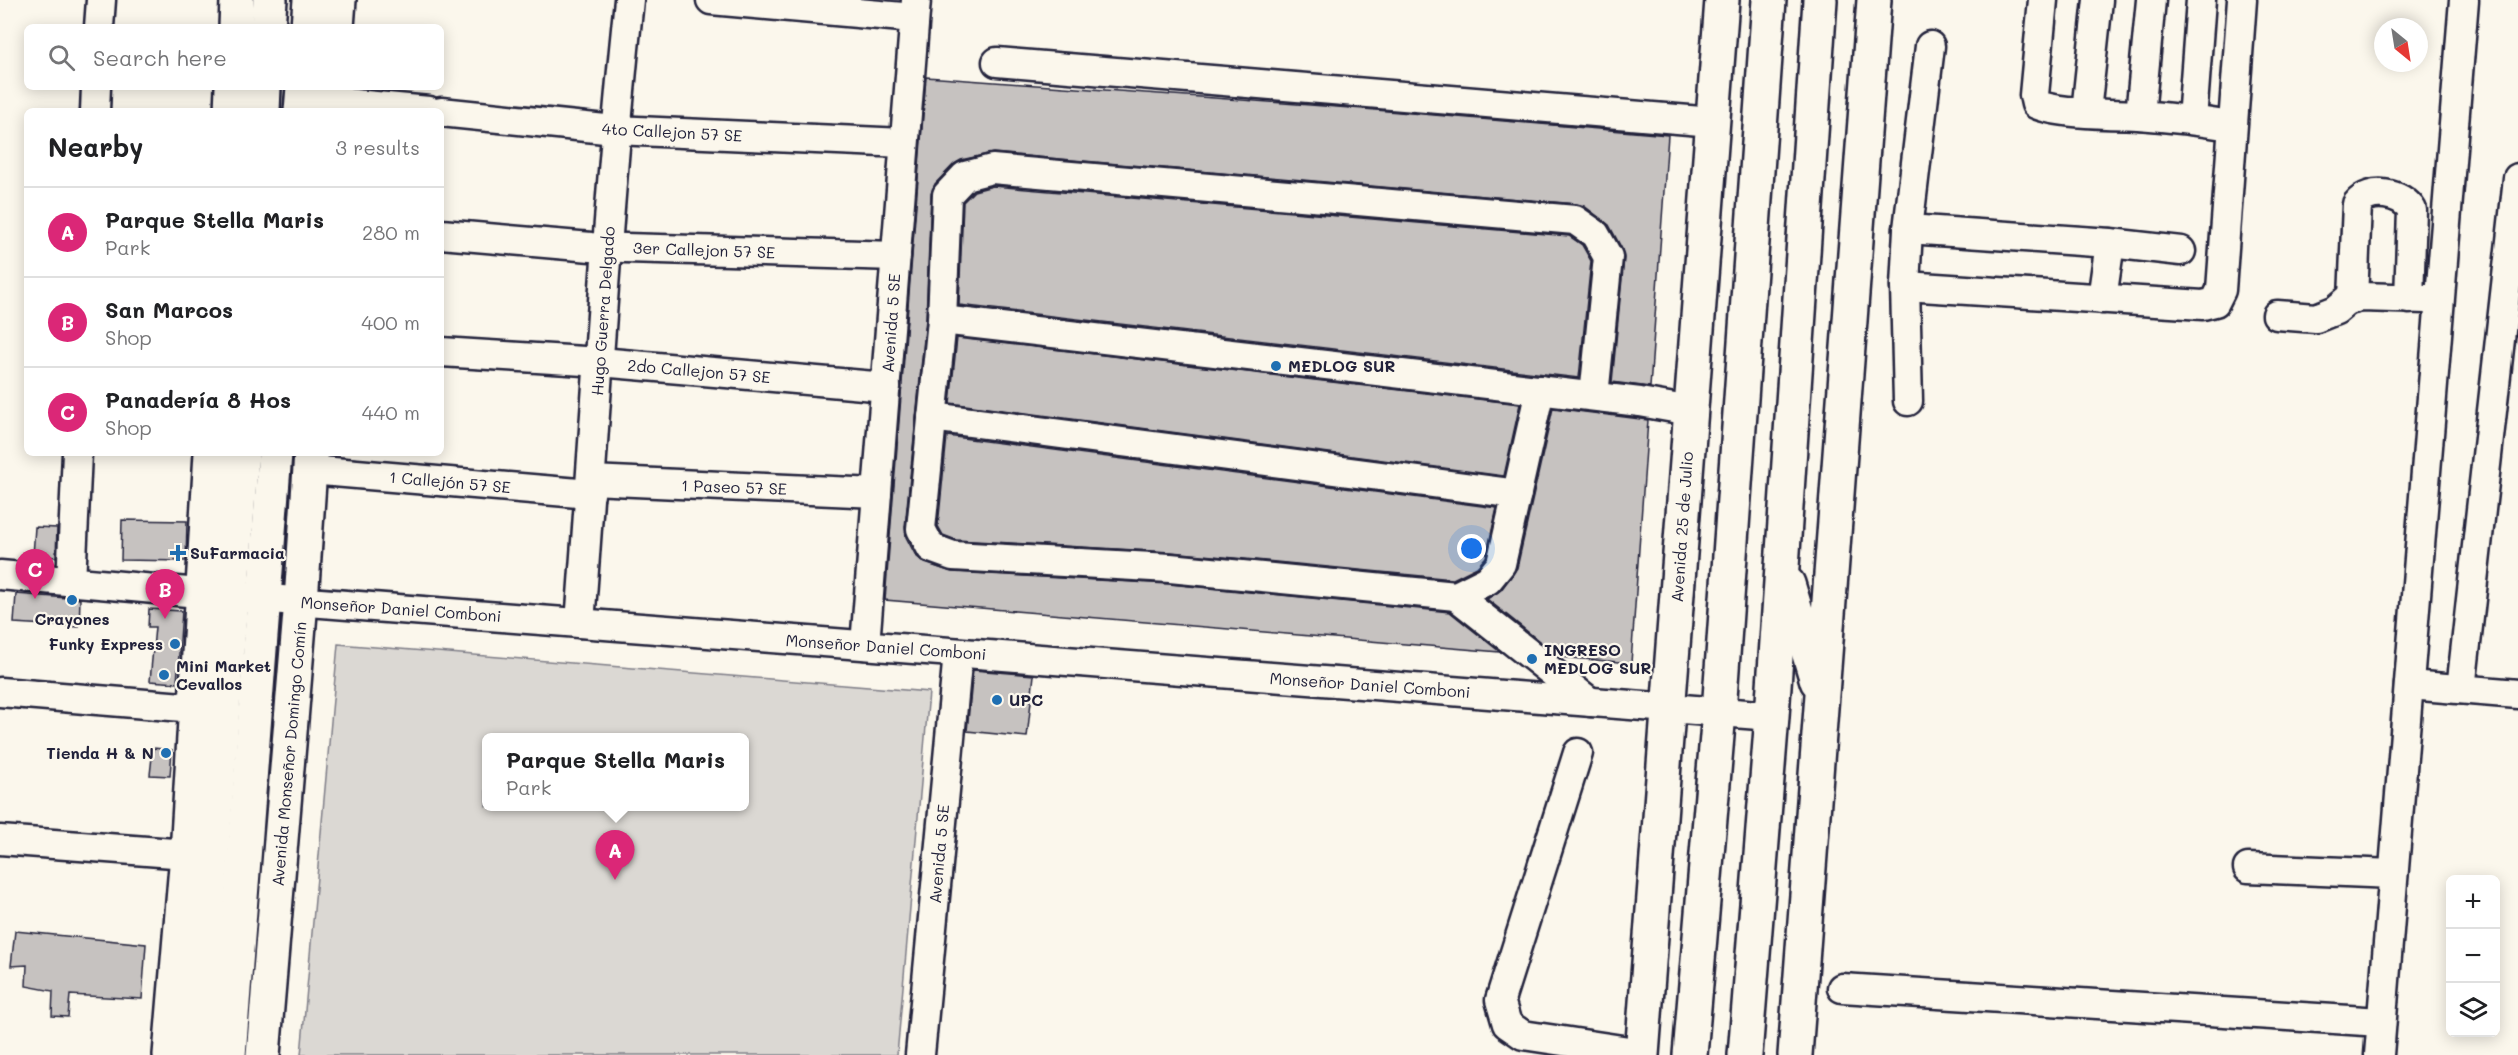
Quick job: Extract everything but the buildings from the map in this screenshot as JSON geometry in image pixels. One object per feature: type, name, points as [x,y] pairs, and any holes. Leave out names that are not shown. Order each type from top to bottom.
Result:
[{"type":"main road","points":[[236,24],[237,0]]},
{"type":"main road","points":[[268,24],[270,0]]},
{"type":"main road","points":[[308,24],[310,0]]},
{"type":"main road","points":[[338,24],[339,0]]},
{"type":"main road","name":"Avenida 25 de Julio","points":[[1642,1054],[1722,0]]},
{"type":"main road","points":[[1690,1055],[1719,712],[1768,0]]},
{"type":"main road","points":[[1745,1055],[1772,716],[1820,0]]},
{"type":"main road","points":[[1795,1055],[1874,0]]},
{"type":"main road","points":[[231,108],[232,90]]},
{"type":"main road","points":[[263,108],[264,90]]},
{"type":"main road","points":[[301,108],[303,90]]},
{"type":"main road","points":[[211,456],[232,596],[229,1055]]},
{"type":"main road","points":[[196,1055],[242,456]]},
{"type":"main road","points":[[170,1055],[187,854],[195,708],[232,596],[273,456]]},
{"type":"main road","name":"Avenida Monseñor Domingo Comín","points":[[263,1055],[301,601],[310,462]]},
{"type":"main road","points":[[1782,562],[1823,700]]},
{"type":"street","points":[[99,24],[101,0]]},
{"type":"street","name":"Hugo Guerra Delgado","points":[[580,623],[615,130],[629,0]]},
{"type":"street","points":[[711,0],[915,9]]},
{"type":"street","points":[[2043,0],[2034,95],[2036,104],[2043,107],[2086,112],[2193,120],[2231,126]]},
{"type":"street","points":[[2086,112],[2098,0]]},
{"type":"street","points":[[2140,115],[2151,0]]},
{"type":"street","points":[[2193,120],[2201,0]]},
{"type":"street","points":[[1905,286],[2203,305],[2214,302],[2221,290],[2231,126],[2242,0]]},
{"type":"street","points":[[2379,1055],[2464,0]]},
{"type":"street","name":"Avenida 5 SE","points":[[865,645],[915,9]]},
{"type":"street","points":[[1908,401],[1905,286],[1908,229],[1930,46]]},
{"type":"street","points":[[997,62],[1713,122]]},
{"type":"street","points":[[95,108],[96,90]]},
{"type":"street","points":[[333,100],[403,108]]},
{"type":"street","name":"4to Callejon 57 SE","points":[[444,112],[615,130],[904,143]]},
{"type":"street","points":[[1540,390],[1501,564],[1488,580],[1456,596],[1170,568],[953,556],[931,548],[921,530],[942,320],[946,195],[965,176],[992,169],[1575,220],[1595,234],[1608,257],[1594,396]]},
{"type":"street","points":[[2461,689],[2518,178]]},
{"type":"street","points":[[2353,298],[2357,204],[2362,198],[2370,195],[2398,196],[2407,202],[2412,210],[2409,299]]},
{"type":"street","points":[[1908,229],[2110,243],[2181,251]]},
{"type":"street","name":"3er Callejon 57 SE","points":[[444,234],[608,247],[896,256]]},
{"type":"street","points":[[2102,299],[2110,243]]},
{"type":"street","points":[[2277,315],[2316,318],[2336,310],[2353,298],[2440,299]]},
{"type":"street","points":[[942,320],[1594,396],[1691,411]]},
{"type":"street","name":"2do Callejon 57 SE","points":[[444,352],[600,362],[886,387]]},
{"type":"street","points":[[932,417],[1517,494]]},
{"type":"street","points":[[70,582],[77,456]]},
{"type":"street","name":"1 Callejón 57 SE","points":[[310,462],[591,487]]},
{"type":"street","name":"1 Paseo 57 SE","points":[[591,487],[877,493]]},
{"type":"street","name":"Monseñor Daniel Comboni","points":[[0,575],[232,596],[1772,716]]},
{"type":"street","points":[[1456,596],[1590,702]]},
{"type":"street","name":"Avenida 5 SE","points":[[920,1055],[958,653]]},
{"type":"street","points":[[2409,685],[2518,694]]},
{"type":"street","points":[[0,692],[195,708]]},
{"type":"street","points":[[1578,753],[1500,1000],[1508,1024],[1523,1035],[1642,1054]]},
{"type":"street","points":[[0,840],[187,854]]},
{"type":"street","points":[[2248,868],[2393,874]]},
{"type":"street","points":[[1842,988],[2381,1022]]},
{"type":"shaded area","points":[[338,644],[929,692],[897,1055],[301,1055]]},
{"type":"place","name":"MEDLOG SUR","points":[[1276,366]]},
{"type":"place","name":"SuFarmacia","points":[[178,553]]},
{"type":"place","name":"Panadería 8 Hos","points":[[35,599]]},
{"type":"place","name":"Crayones","points":[[72,600]]},
{"type":"place","name":"San Marcos","points":[[165,619]]},
{"type":"place","name":"Funky Express","points":[[175,644]]},
{"type":"place","name":"INGRESO MEDLOG SUR","points":[[1532,659]]},
{"type":"place","name":"Mini Market Cevallos","points":[[164,675]]},
{"type":"place","name":"UPC","points":[[997,700]]},
{"type":"place","name":"Tienda H & N","points":[[166,753]]},
{"type":"place","name":"Parque Stella Maris","points":[[615,880]]}]
